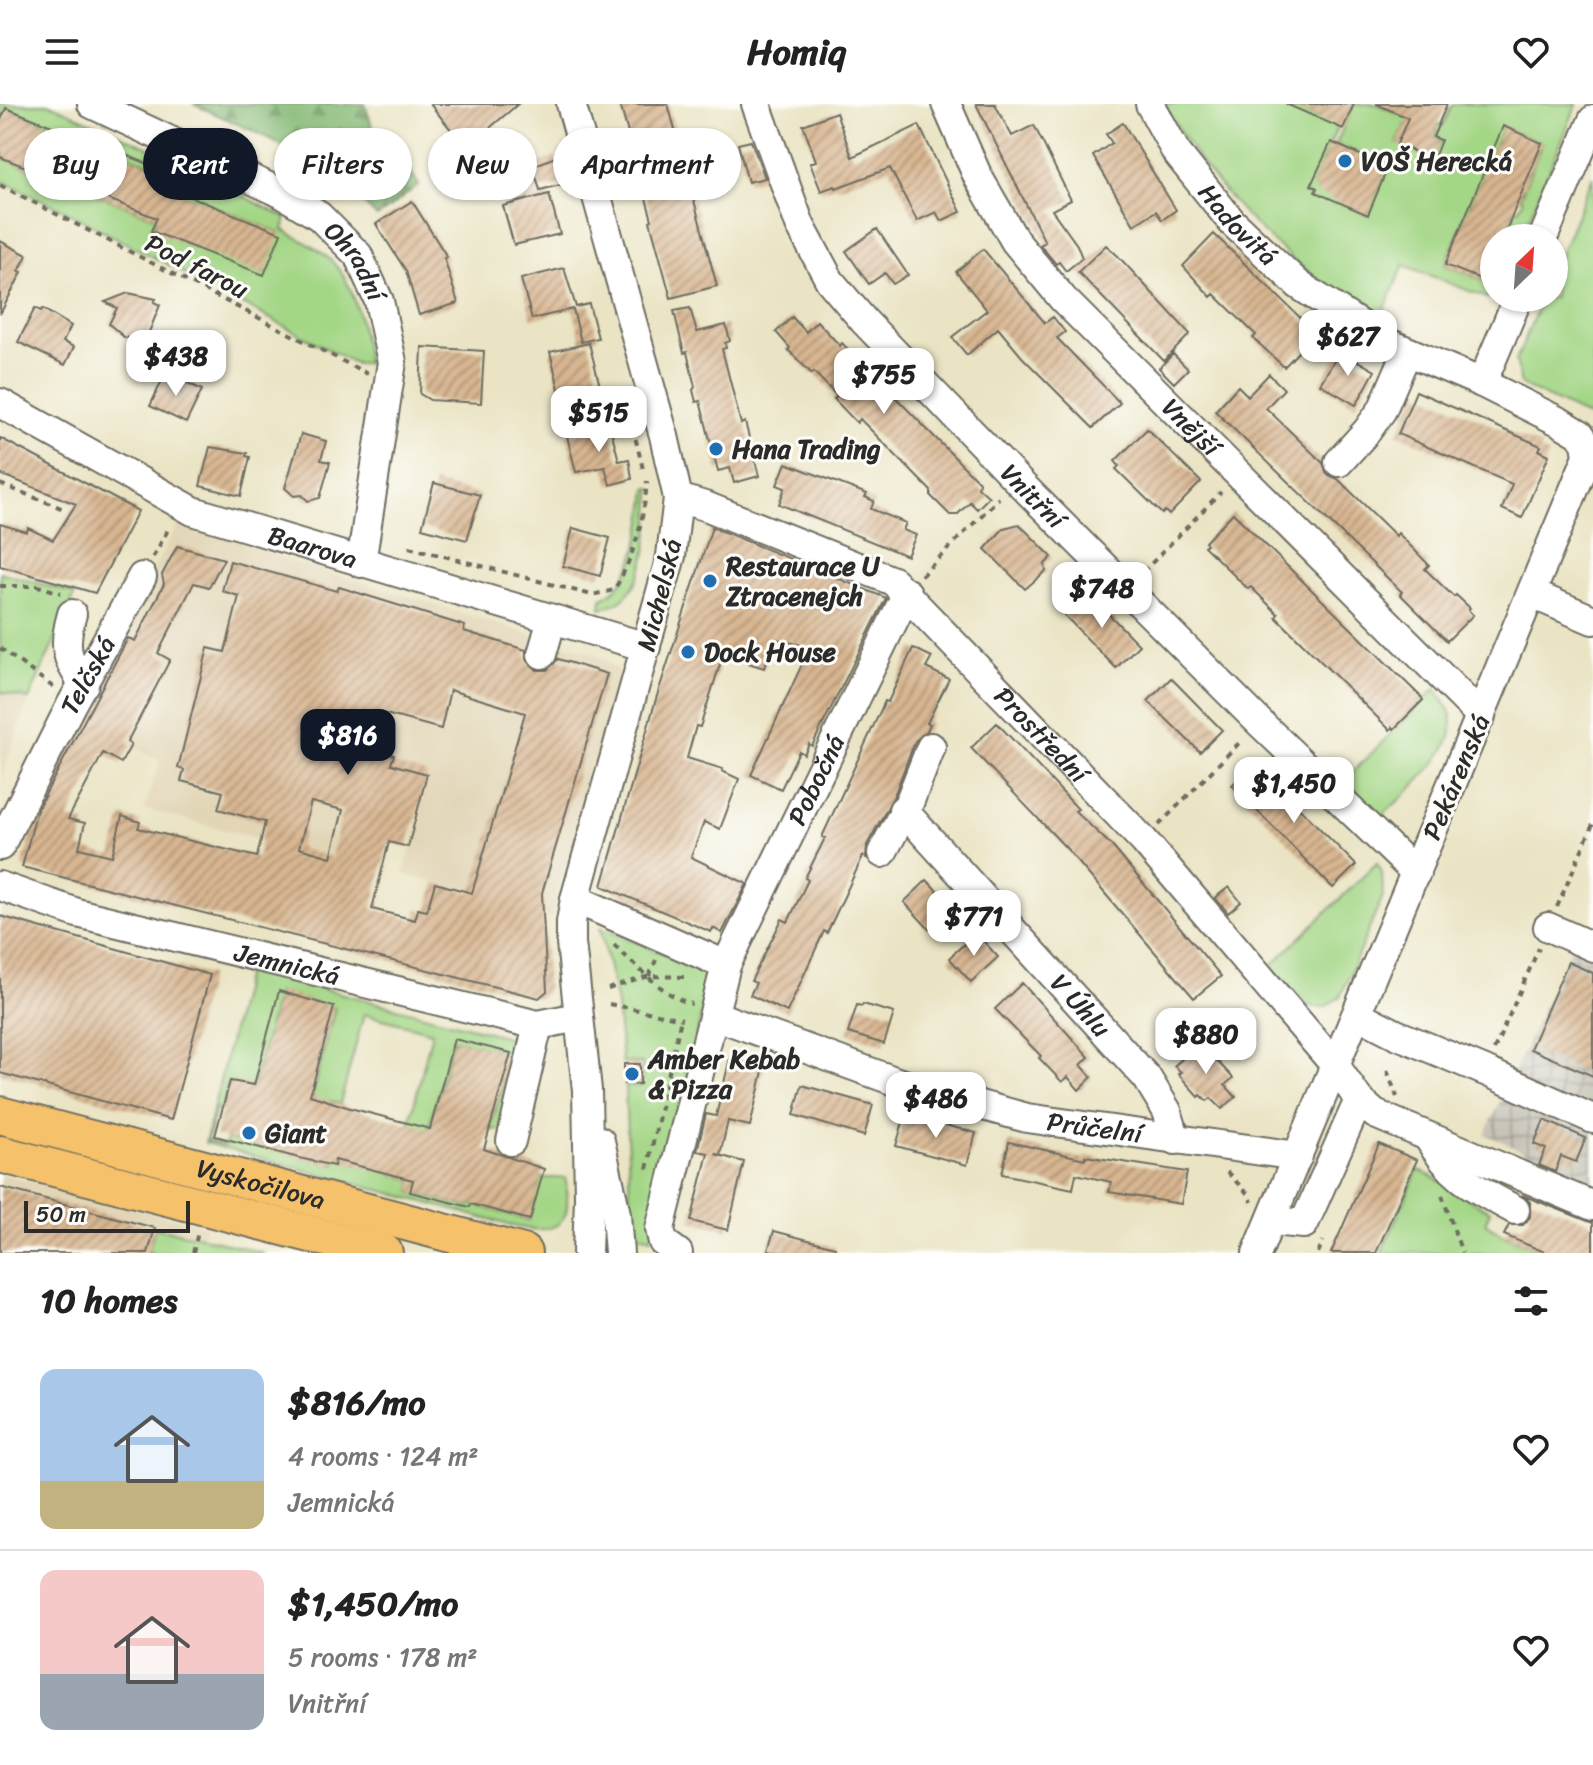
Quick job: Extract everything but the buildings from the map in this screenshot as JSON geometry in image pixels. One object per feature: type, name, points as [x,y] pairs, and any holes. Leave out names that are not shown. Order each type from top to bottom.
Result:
[{"type":"main road","name":"Vyskočilova","points":[[0,1115],[523,1253]]},
{"type":"main road","name":"Vyskočilova","points":[[0,1154],[384,1253]]},
{"type":"street","name":"Ohradní","points":[[92,104],[281,193],[319,216],[358,255],[379,301],[392,362],[361,563]]},
{"type":"street","name":"Michelská","points":[[571,104],[664,436],[678,498],[671,556],[575,899],[571,943],[587,1090],[587,1253]]},
{"type":"street","name":"Vnitřní","points":[[756,104],[800,225],[830,281],[864,321],[1127,589],[1416,873]]},
{"type":"street","name":"Vnější","points":[[946,104],[978,177],[1015,241],[1063,299],[1481,716]]},
{"type":"street","name":"Hadovitá","points":[[1150,104],[1176,152],[1232,222],[1299,285],[1386,342],[1482,383]]},
{"type":"street","points":[[1549,224],[1593,120]]},
{"type":"street","points":[[1482,383],[1512,312]]},
{"type":"street","points":[[1339,462],[1382,410],[1407,352]]},
{"type":"street","name":"Pekárenská","points":[[1262,1252],[1263,1216],[1298,1156],[1588,456],[1586,443],[1580,434],[1482,383]]},
{"type":"street","name":"Baarova","points":[[0,403],[193,511],[646,647]]},
{"type":"street","name":"Prostřední","points":[[678,498],[912,587],[1144,841],[1335,1065],[1359,1100]]},
{"type":"street","name":"Telčská","points":[[0,846],[77,694],[142,577]]},
{"type":"street","name":"Pobočná","points":[[678,1253],[663,1242],[660,1229],[706,1015],[726,965],[912,587]]},
{"type":"street","points":[[1532,594],[1593,620]]},
{"type":"street","points":[[69,604],[65,638],[77,694]]},
{"type":"street","points":[[542,654],[552,619]]},
{"type":"street","points":[[882,853],[909,803],[931,747]]},
{"type":"street","name":"V Úhlu","points":[[903,810],[1147,1078],[1167,1111],[1176,1140]]},
{"type":"street","name":"Jemnická","points":[[0,886],[77,913],[538,1025],[578,1017]]},
{"type":"street","points":[[575,899],[726,965]]},
{"type":"street","points":[[1548,927],[1593,947]]},
{"type":"street","points":[[1357,1014],[1396,1034],[1593,1119]]},
{"type":"street","name":"Průčelní","points":[[706,1015],[900,1083],[1027,1118],[1298,1156]]},
{"type":"street","points":[[511,1141],[538,1025]]},
{"type":"street","name":"Michelská","points":[[587,1090],[609,1177],[619,1253]]},
{"type":"street","points":[[1263,1216],[1304,1224],[1359,1100],[1375,1114],[1593,1206]]},
{"type":"street","points":[[1428,1137],[1442,1162],[1465,1183],[1515,1210]]},
{"type":"path","name":"Pod farou","points":[[0,185],[377,379]]},
{"type":"path","points":[[398,545],[592,595],[614,590],[630,564],[647,483],[624,393]]},
{"type":"path","points":[[1127,589],[1239,473]]},
{"type":"path","points":[[0,484],[64,509]]},
{"type":"path","points":[[912,587],[1007,491]]},
{"type":"path","points":[[142,577],[180,505]]},
{"type":"path","points":[[0,586],[38,586],[69,604]]},
{"type":"path","points":[[0,648],[59,691],[77,694]]},
{"type":"path","points":[[1144,841],[1250,732]]},
{"type":"path","points":[[610,942],[683,1002],[706,1015]]},
{"type":"path","points":[[608,989],[649,976],[697,977],[726,965]]},
{"type":"path","points":[[609,1004],[681,1019],[706,1015]]},
{"type":"path","points":[[646,1172],[681,1019]]},
{"type":"path","points":[[1220,1164],[1249,1195],[1263,1216]]},
{"type":"path","points":[[1439,1184],[1462,1253]]},
{"type":"path","points":[[193,1253],[198,1230]]},
{"type":"path","points":[[1318,1253],[1324,1239]]},
{"type":"shaded area","points":[[182,518],[284,559],[590,652],[620,673],[622,690],[558,890],[553,917],[542,917],[490,897],[404,874],[417,824],[345,804],[331,857],[144,809],[160,761],[73,715]]},
{"type":"shaded area","points":[[0,692],[29,699],[0,781]]},
{"type":"shaded area","points":[[1576,937],[1593,944],[1593,1183],[1485,1134]]},
{"type":"shaded area","points":[[0,1174],[205,1226],[199,1253],[0,1253]]},
{"type":"green space","points":[[0,104],[50,104],[104,128],[57,128],[6,108],[0,122]]},
{"type":"green space","points":[[193,104],[365,104],[373,128],[274,128],[274,141],[258,133],[258,128],[247,128]]},
{"type":"green space","points":[[1164,104],[1286,104],[1318,118],[1325,105],[1343,114],[1312,185],[1367,215],[1386,172],[1369,159],[1336,144],[1354,104],[1376,104],[1415,121],[1405,125],[1397,143],[1432,159],[1441,141],[1435,138],[1438,124],[1443,126],[1452,104],[1577,104],[1527,224],[1509,224],[1523,200],[1520,198],[1542,143],[1503,127],[1445,265],[1480,279],[1480,295],[1404,265],[1379,322],[1315,277],[1257,227],[1206,169]]},
{"type":"green space","points":[[127,138],[143,145],[143,161],[127,155]]},
{"type":"green space","points":[[0,157],[24,166],[24,191],[0,180]]},
{"type":"green space","points":[[412,173],[419,185],[412,190]]},
{"type":"green space","points":[[1593,176],[1593,419],[1521,385],[1516,360],[1536,312],[1568,312],[1568,236]]},
{"type":"green space","points":[[43,200],[111,200],[157,218],[152,230],[280,233],[198,200],[251,200],[286,218],[283,230],[306,242],[337,267],[352,292],[367,363],[356,364]]},
{"type":"green space","points":[[360,200],[399,200],[377,217]]},
{"type":"green space","points":[[647,488],[651,488],[650,522],[639,577],[630,592],[617,602],[601,608],[602,598],[614,590],[631,565],[641,533]]},
{"type":"green space","points":[[0,572],[75,594],[29,699],[0,692]]},
{"type":"green space","points":[[1435,689],[1451,717],[1451,735],[1436,762],[1378,820],[1339,786]]},
{"type":"green space","points":[[1377,863],[1382,872],[1383,896],[1340,997],[1324,1007],[1304,1003],[1270,967]]},
{"type":"green space","points":[[600,928],[711,972],[651,1238],[640,1235],[631,1225],[625,1087],[642,1086],[642,1063],[622,1062],[617,1004]]},
{"type":"green space","points":[[247,969],[527,1042],[506,1129],[490,1130],[512,1054],[453,1039],[428,1131],[406,1137],[432,1032],[364,1014],[340,1104],[329,1101],[325,1115],[311,1100],[335,1008],[278,992],[253,1086],[228,1082],[222,1110],[216,1109],[207,1141],[225,1145],[227,1139],[334,1165],[336,1158],[413,1180],[411,1192],[529,1220],[541,1178],[566,1178],[567,1204],[562,1219],[551,1228],[520,1227],[205,1143]]},
{"type":"green space","points":[[1418,1170],[1490,1211],[1485,1223],[1504,1235],[1547,1253],[1381,1253]]},
{"type":"green space","points":[[155,1228],[202,1237],[265,1253],[148,1253]]},
{"type":"place","name":"VOŠ Herecká","points":[[1345,161]]},
{"type":"place","name":"Hana Trading","points":[[716,449]]},
{"type":"place","name":"Restaurace U Ztracenejch","points":[[710,581]]},
{"type":"place","name":"Dock House","points":[[688,652]]},
{"type":"place","name":"Amber Kebab & Pizza","points":[[632,1074]]},
{"type":"place","name":"Giant","points":[[249,1133]]}]
